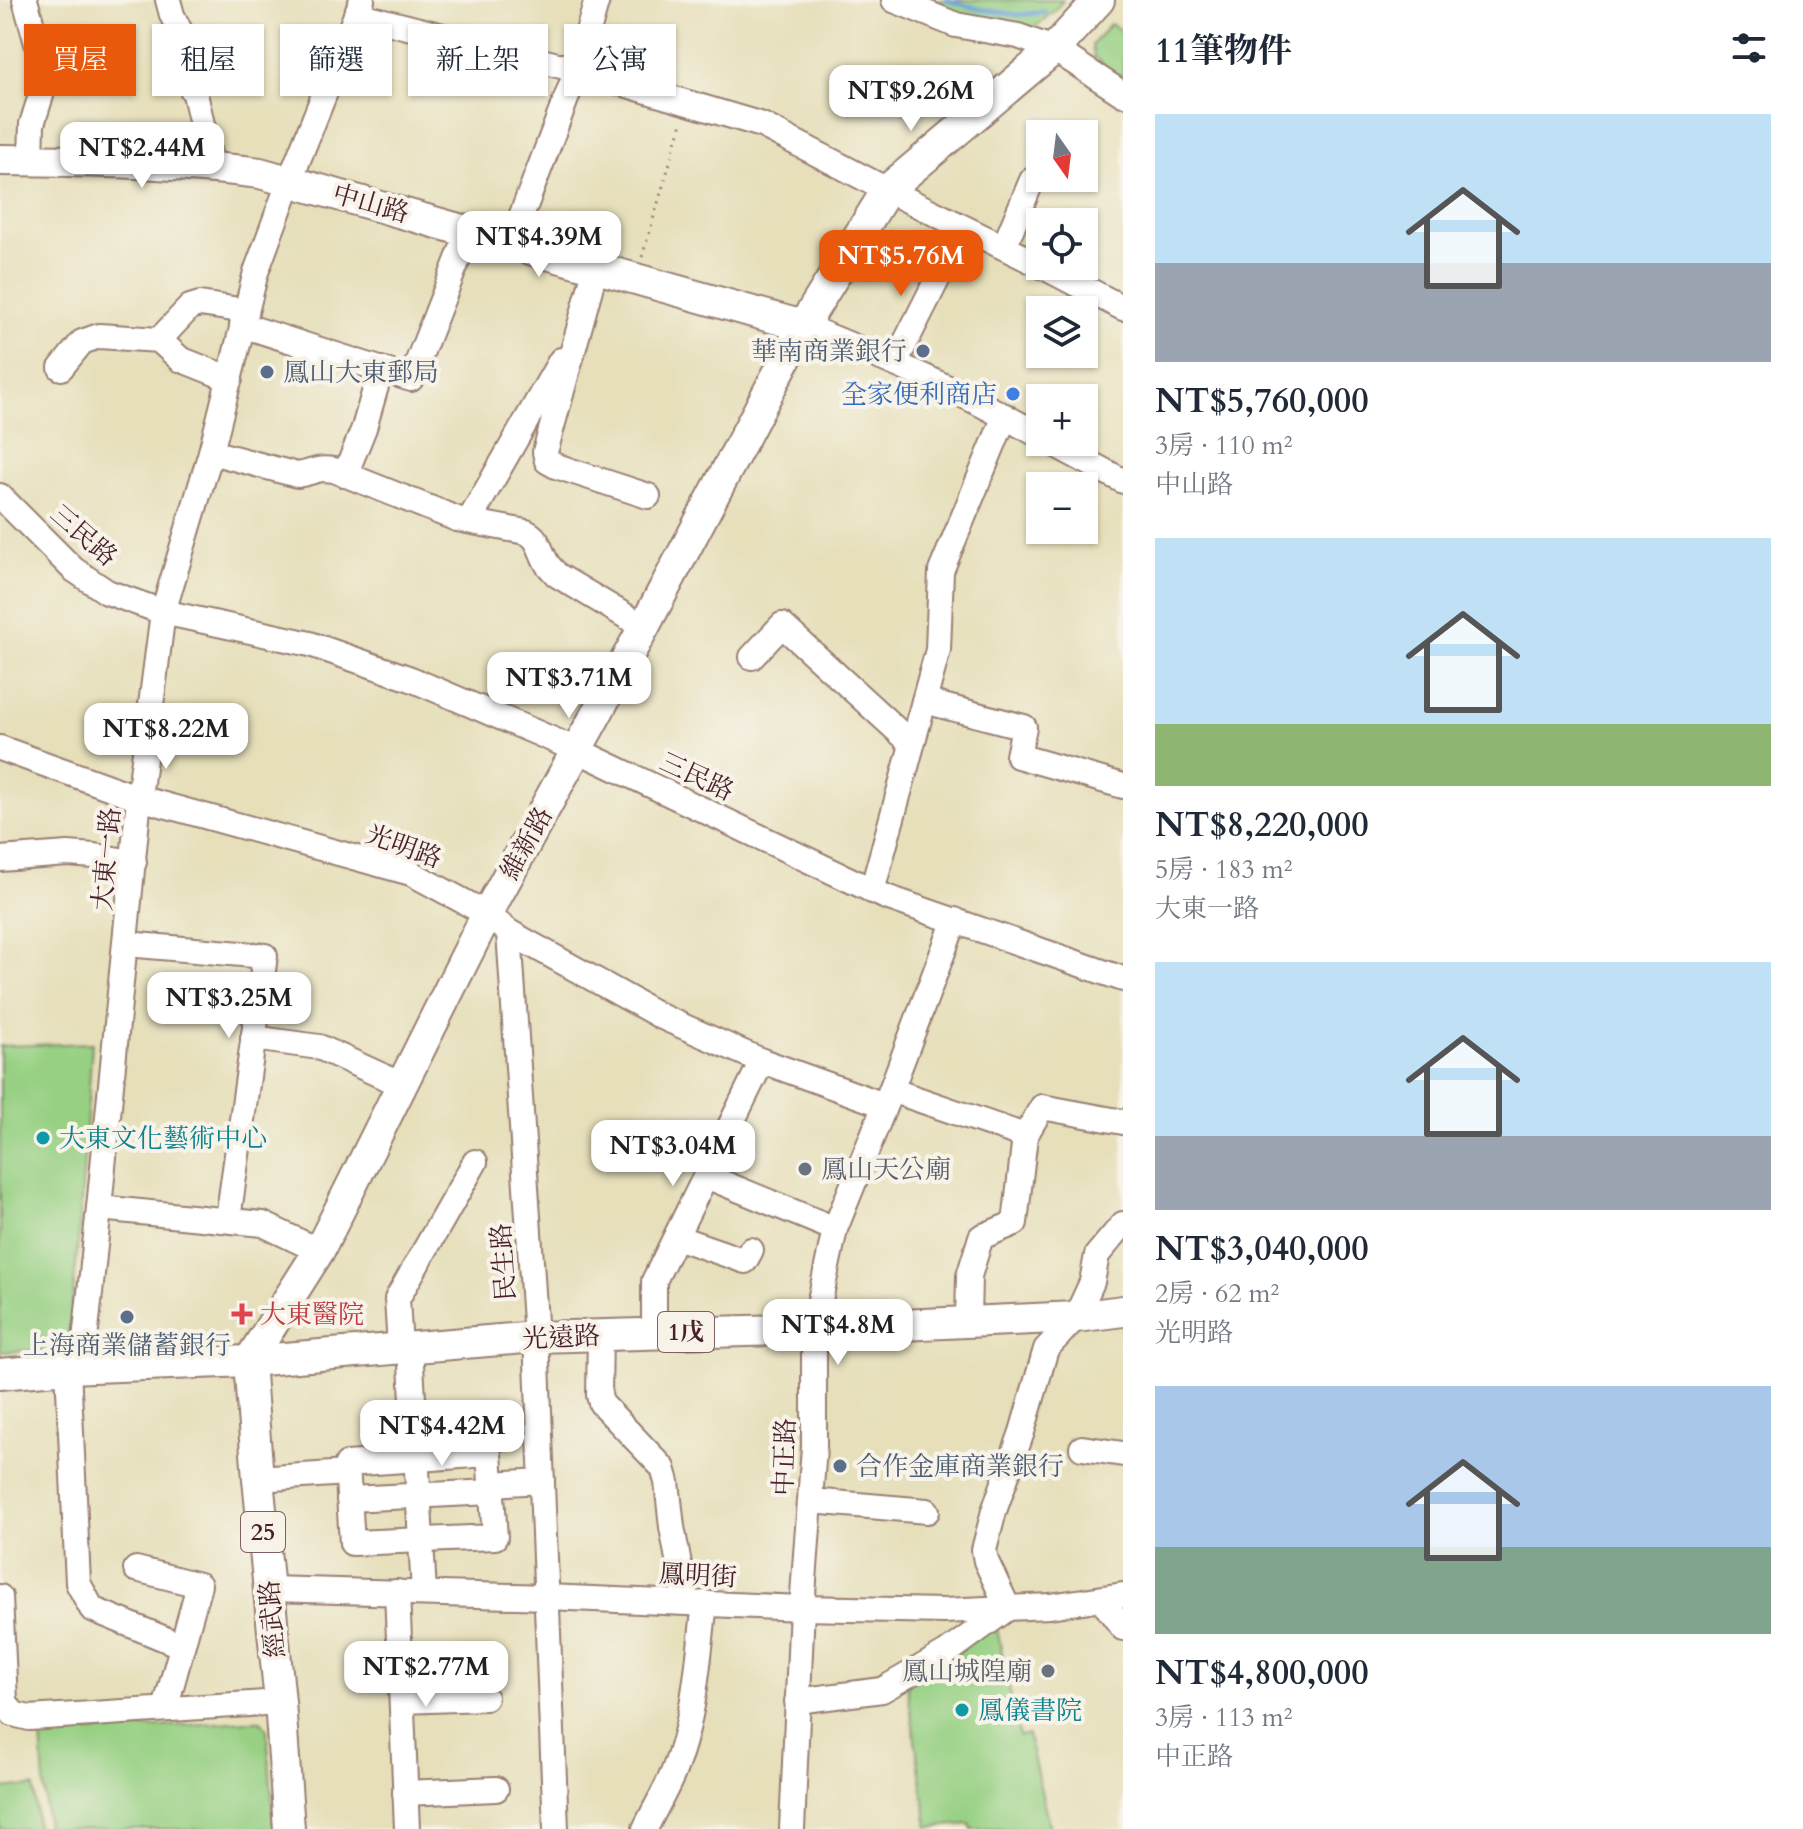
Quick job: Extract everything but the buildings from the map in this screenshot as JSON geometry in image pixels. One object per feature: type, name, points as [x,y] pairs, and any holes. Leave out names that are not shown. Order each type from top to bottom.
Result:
[{"type":"main road","name":"維新路","points":[[249,1361],[319,1251],[402,1085],[498,923],[577,750],[803,326],[887,190],[1054,49],[1093,2]]},
{"type":"main road","name":"中山路","points":[[0,160],[163,164],[258,173],[803,326]]},
{"type":"main road","name":"光遠路","points":[[0,1374],[249,1361],[536,1337],[814,1329],[1076,1317],[1123,1311]]},
{"type":"main road","name":"經武路","points":[[249,1361],[289,1829]]},
{"type":"street","points":[[25,0],[40,54],[43,89],[32,124],[31,160]]},
{"type":"street","points":[[168,0],[181,33],[177,65],[195,94],[212,167]]},
{"type":"street","points":[[590,24],[597,0]]},
{"type":"street","points":[[894,0],[956,25],[1018,36],[1054,49],[1123,94]]},
{"type":"street","points":[[359,7],[564,66]]},
{"type":"street","name":"大東一路","points":[[182,1646],[92,1609],[78,1583],[75,1368],[99,1208],[139,798],[163,612],[211,452],[256,272],[359,7]]},
{"type":"street","points":[[511,243],[567,96]]},
{"type":"street","points":[[664,96],[762,125],[1026,258]]},
{"type":"street","points":[[1004,247],[1027,192]]},
{"type":"street","points":[[159,340],[190,307],[200,304],[411,379],[469,231]]},
{"type":"street","points":[[895,363],[950,254]]},
{"type":"street","points":[[596,267],[545,452],[547,461],[648,496]]},
{"type":"street","points":[[1068,280],[1123,308]]},
{"type":"street","points":[[469,521],[580,326]]},
{"type":"street","name":"中山路","points":[[803,326],[895,363],[1026,428]]},
{"type":"street","points":[[61,368],[82,342],[99,336],[159,340],[180,359],[230,379]]},
{"type":"street","points":[[345,475],[364,428],[381,369]]},
{"type":"street","points":[[872,891],[938,650],[941,571],[1005,416]]},
{"type":"street","points":[[211,452],[297,475],[323,469],[457,519],[532,534],[548,566],[557,575],[644,627]]},
{"type":"street","points":[[1076,456],[1123,481]]},
{"type":"street","name":"三民路","points":[[0,496],[73,569],[107,592],[163,612],[310,644],[411,679],[577,750],[886,897],[1123,979]]},
{"type":"street","points":[[752,657],[782,625],[912,744]]},
{"type":"street","points":[[924,701],[1024,727],[1018,756],[1123,786]]},
{"type":"street","name":"光明路","points":[[0,748],[139,798],[411,873],[662,1017],[762,1061],[1025,1136]]},
{"type":"street","points":[[0,859],[68,854],[134,862]]},
{"type":"street","name":"中正路","points":[[792,1829],[802,1608],[814,1447],[814,1329],[835,1229],[955,920]]},
{"type":"street","name":"民生路","points":[[498,923],[536,1337],[556,1829]]},
{"type":"street","points":[[126,944],[265,956],[228,1219]]},
{"type":"street","points":[[253,1038],[319,1047],[402,1085]]},
{"type":"street","points":[[654,1333],[654,1281],[762,1061]]},
{"type":"street","points":[[968,1321],[969,1276],[981,1237],[1015,1223],[1025,1136],[1042,1107],[1123,1122]]},
{"type":"street","points":[[424,1593],[417,1459],[397,1299],[475,1162]]},
{"type":"street","points":[[706,1176],[835,1229]]},
{"type":"street","points":[[99,1208],[263,1224],[319,1251]]},
{"type":"street","points":[[797,1701],[882,1690],[946,1653],[1008,1608],[984,1550],[994,1511],[1022,1432],[1046,1349],[1076,1317],[1092,1282],[1097,1255],[1123,1224]]},
{"type":"street","points":[[676,1237],[745,1261],[751,1250]]},
{"type":"street","points":[[600,1335],[601,1403],[663,1468],[672,1527],[695,1602],[694,1695],[674,1772],[645,1829]]},
{"type":"street","points":[[1082,1448],[1123,1454]]},
{"type":"street","points":[[258,1479],[417,1459],[489,1454],[495,1537],[352,1543],[347,1469]]},
{"type":"street","points":[[349,1499],[419,1496],[542,1481]]},
{"type":"street","points":[[811,1501],[927,1511]]},
{"type":"street","points":[[136,1569],[199,1585],[165,1709]]},
{"type":"street","name":"鳳明街","points":[[270,1589],[944,1611],[1050,1606],[1112,1597]]},
{"type":"street","points":[[397,1592],[407,1829]]},
{"type":"street","points":[[0,1597],[5,1701],[13,1714],[29,1718],[280,1702]]},
{"type":"street","points":[[1112,1597],[1123,1628]]},
{"type":"street","points":[[402,1701],[485,1698]]},
{"type":"street","points":[[405,1793],[496,1789]]},
{"type":"path","points":[[635,278],[688,103]]},
{"type":"green space","points":[[910,0],[1063,0],[1027,34]]},
{"type":"green space","points":[[1110,24],[1123,31],[1123,79],[1094,57],[1092,45]]},
{"type":"green space","name":"大東文化藝術中心","points":[[92,1043],[68,1350],[0,1352],[0,1046]]},
{"type":"green space","name":"鳳儀書院","points":[[996,1624],[1019,1736],[1028,1735],[1050,1829],[972,1829],[970,1824],[928,1827],[907,1685]]},
{"type":"green space","points":[[261,1721],[267,1729],[274,1829],[47,1829],[41,1735]]},
{"type":"green space","points":[[34,1786],[37,1829],[0,1829],[0,1789]]},
{"type":"waterway","points":[[947,0],[1017,15],[1045,12]]},
{"type":"place","name":"華南商業銀行","points":[[923,351]]},
{"type":"place","name":"鳳山大東郵局","points":[[267,372]]},
{"type":"place","name":"全家便利商店","points":[[1013,394]]},
{"type":"place","name":"大東文化藝術中心","points":[[43,1138]]},
{"type":"place","name":"鳳山天公廟","points":[[805,1169]]},
{"type":"place","name":"大東醫院","points":[[242,1314]]},
{"type":"place","name":"上海商業儲蓄銀行","points":[[127,1317]]},
{"type":"place","name":"合作金庫商業銀行","points":[[840,1466]]},
{"type":"place","name":"鳳山城隍廟","points":[[1048,1671]]},
{"type":"place","name":"鳳儀書院","points":[[962,1710]]}]
